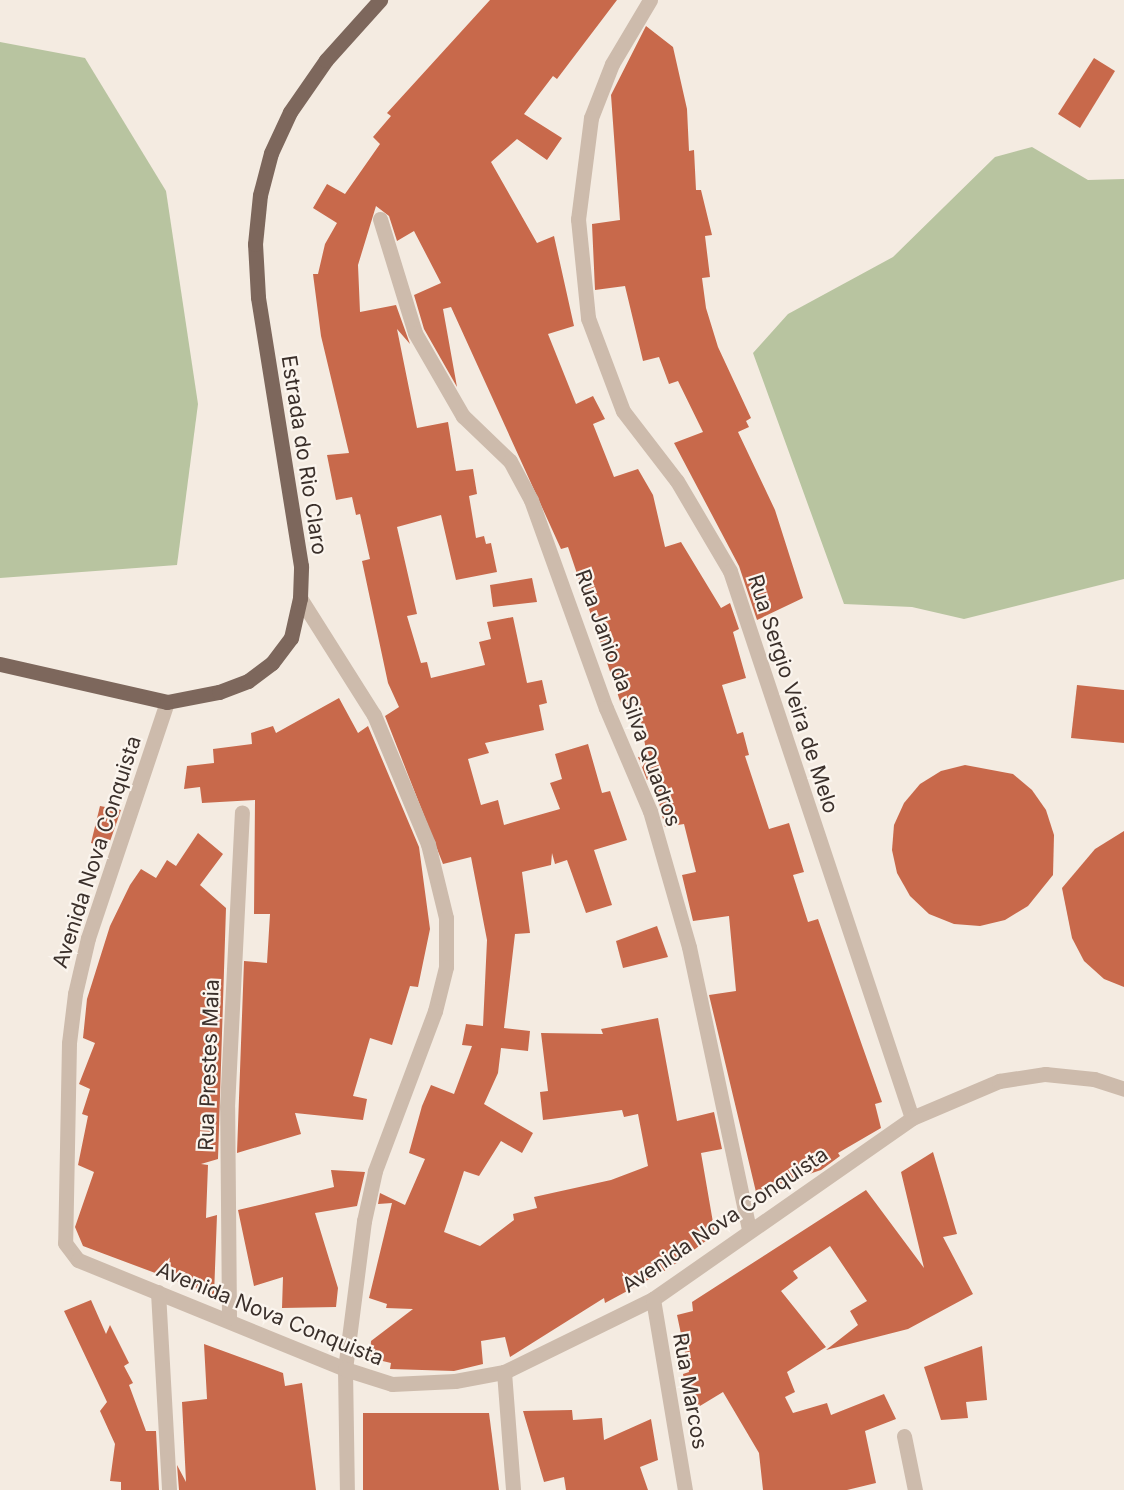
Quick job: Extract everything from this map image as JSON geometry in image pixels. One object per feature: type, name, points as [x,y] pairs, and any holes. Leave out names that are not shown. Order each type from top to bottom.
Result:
[{"type":"main road","name":"Estrada do Rio Claro","points":[[0,664],[167,702],[219,692],[248,681],[272,663],[291,638],[300,598],[301,566],[258,297],[255,244],[260,195],[271,153],[291,112],[326,60],[380,0]]},
{"type":"street","name":"Rua Sergio Veira de Melo","points":[[650,0],[612,64],[591,118],[578,219],[588,318],[623,411],[676,482],[730,571],[912,1118]]},
{"type":"street","name":"Rua Janio da Silva Quadros","points":[[380,219],[414,333],[464,416],[510,461],[531,500],[606,708],[650,812],[691,959],[749,1230]]},
{"type":"street","points":[[300,598],[374,715],[428,844],[446,918],[446,967],[435,1011],[375,1172],[364,1221],[345,1369],[347,1490]]},
{"type":"street","name":"Avenida Nova Conquista","points":[[167,702],[88,938],[75,994],[63,1234],[69,1252],[78,1260],[229,1318],[345,1369],[392,1384],[454,1382],[504,1372],[653,1299],[912,1118],[999,1081],[1045,1074],[1094,1079],[1124,1089]]},
{"type":"street","name":"Rua Prestes Maia","points":[[229,1318],[226,1107],[242,812]]},
{"type":"street","points":[[158,1292],[169,1490]]},
{"type":"street","name":"Rua Marcos","points":[[653,1299],[685,1490]]},
{"type":"street","points":[[504,1372],[513,1490]]},
{"type":"street","points":[[904,1437],[915,1490]]},
{"type":"green space","points":[[0,42],[85,58],[166,191],[198,404],[177,565],[0,578]]},
{"type":"green space","points":[[1032,147],[1088,180],[1124,179],[1124,579],[964,619],[912,607],[844,604],[753,353],[788,314],[893,257],[995,157]]},
{"type":"building","points":[[490,0],[617,0],[557,79],[553,76],[524,114],[562,138],[547,160],[517,139],[491,162],[537,243],[554,236],[574,326],[548,334],[576,404],[593,396],[605,419],[593,424],[614,477],[638,469],[653,495],[665,547],[681,542],[721,608],[730,603],[739,629],[733,632],[746,678],[722,685],[737,734],[743,732],[749,755],[745,756],[769,829],[789,823],[804,872],[793,875],[808,922],[818,919],[882,1102],[875,1104],[881,1128],[838,1153],[840,1156],[821,1170],[756,1192],[709,995],[736,991],[729,916],[693,921],[682,875],[696,872],[684,824],[665,827],[653,779],[647,780],[638,757],[647,756],[638,704],[622,707],[568,547],[561,549],[451,307],[443,309],[457,387],[424,329],[414,295],[441,283],[414,231],[397,241],[389,216],[376,206],[358,265],[360,312],[396,305],[410,344],[397,329],[417,428],[448,422],[456,471],[473,469],[477,494],[469,496],[476,538],[484,536],[486,544],[491,543],[497,572],[456,580],[441,515],[397,527],[417,614],[407,616],[421,663],[427,662],[431,678],[485,665],[479,642],[491,639],[487,622],[513,617],[527,683],[542,680],[547,703],[539,705],[544,730],[485,743],[489,753],[468,759],[481,805],[498,800],[504,825],[560,809],[550,783],[562,779],[555,754],[588,744],[602,793],[610,791],[627,840],[594,850],[612,905],[586,913],[567,860],[555,864],[552,853],[551,865],[522,872],[530,933],[515,934],[504,1028],[530,1031],[528,1051],[501,1048],[498,1073],[484,1104],[533,1133],[522,1153],[501,1141],[479,1176],[464,1171],[444,1232],[480,1246],[514,1220],[513,1214],[537,1208],[534,1197],[611,1180],[648,1166],[638,1114],[624,1117],[622,1110],[543,1120],[540,1092],[548,1091],[541,1033],[603,1034],[601,1029],[658,1018],[677,1121],[714,1112],[722,1149],[701,1153],[715,1234],[670,1268],[605,1303],[604,1298],[510,1357],[505,1337],[481,1341],[483,1364],[454,1371],[390,1369],[391,1363],[370,1358],[371,1341],[413,1309],[386,1308],[387,1304],[369,1298],[392,1203],[378,1204],[380,1193],[405,1205],[425,1159],[409,1153],[422,1106],[431,1085],[454,1094],[472,1046],[462,1045],[466,1024],[483,1026],[487,940],[471,857],[443,864],[385,716],[399,707],[388,683],[362,561],[370,559],[360,514],[356,515],[352,497],[336,500],[327,455],[349,453],[321,336],[313,274],[318,274],[325,244],[337,223],[313,208],[327,184],[345,194],[380,144],[373,137],[391,116],[387,113]]},
{"type":"building","points":[[646,26],[673,47],[687,109],[689,151],[694,150],[696,190],[701,190],[712,235],[705,236],[710,277],[702,278],[706,308],[718,347],[751,418],[746,421],[749,427],[738,432],[775,510],[803,598],[757,620],[739,566],[674,443],[703,432],[678,381],[669,384],[659,357],[643,361],[625,286],[595,290],[592,224],[620,220],[611,95]]},
{"type":"building","points":[[1094,58],[1115,71],[1080,128],[1058,114]]},
{"type":"building","points":[[532,578],[537,602],[493,607],[490,585]]},
{"type":"building","points":[[1077,685],[1124,690],[1124,743],[1071,738]]},
{"type":"building","points":[[339,698],[358,733],[368,726],[419,847],[430,929],[418,987],[410,986],[392,1045],[370,1038],[353,1096],[367,1099],[363,1120],[295,1113],[301,1134],[237,1153],[244,961],[267,963],[270,914],[254,914],[255,800],[202,803],[200,787],[184,789],[187,766],[214,763],[213,749],[252,744],[251,733],[273,726],[276,733]]},
{"type":"building","points":[[965,765],[1013,774],[1032,790],[1046,810],[1054,835],[1053,875],[1028,906],[1005,920],[980,926],[954,924],[929,914],[910,896],[897,873],[892,850],[894,825],[904,803],[920,784],[941,771]]},
{"type":"building","points":[[100,806],[121,810],[108,847],[91,843]]},
{"type":"building","points":[[1124,831],[1124,987],[1104,979],[1084,961],[1072,938],[1062,888],[1095,849]]},
{"type":"building","points":[[198,833],[223,854],[200,885],[226,908],[218,1159],[201,1164],[208,1165],[206,1218],[217,1215],[214,1295],[83,1246],[75,1227],[94,1172],[78,1165],[88,1116],[82,1114],[90,1089],[79,1084],[95,1043],[83,1038],[87,999],[110,926],[130,885],[141,869],[156,878],[167,860],[176,866]]},
{"type":"building","points":[[657,926],[668,957],[623,968],[616,941]]},
{"type":"building","points":[[933,1152],[957,1234],[943,1237],[973,1294],[908,1329],[826,1350],[858,1325],[850,1311],[867,1301],[830,1246],[793,1271],[798,1278],[781,1291],[826,1347],[787,1372],[795,1392],[785,1397],[793,1413],[827,1403],[831,1415],[884,1394],[896,1419],[865,1431],[876,1483],[847,1490],[763,1490],[759,1453],[723,1392],[690,1412],[683,1374],[689,1372],[677,1315],[693,1311],[692,1302],[866,1190],[924,1268],[901,1172]]},
{"type":"building","points":[[331,1170],[365,1172],[357,1206],[315,1213],[338,1288],[336,1307],[282,1308],[283,1277],[254,1286],[238,1210],[334,1187]]},
{"type":"building","points":[[91,1300],[106,1334],[110,1325],[129,1363],[124,1366],[133,1383],[129,1385],[146,1431],[156,1431],[159,1490],[121,1490],[121,1482],[110,1481],[115,1444],[100,1411],[107,1402],[64,1311]]},
{"type":"building","points":[[204,1344],[283,1373],[285,1386],[302,1383],[316,1490],[179,1490],[177,1465],[186,1482],[182,1402],[207,1399]]},
{"type":"building","points":[[982,1346],[987,1400],[966,1402],[968,1418],[941,1420],[924,1367]]},
{"type":"building","points":[[572,1410],[573,1420],[602,1418],[604,1440],[651,1419],[658,1460],[640,1467],[648,1490],[566,1490],[564,1477],[544,1482],[523,1411]]},
{"type":"building","points":[[363,1413],[489,1413],[499,1490],[363,1490]]}]
